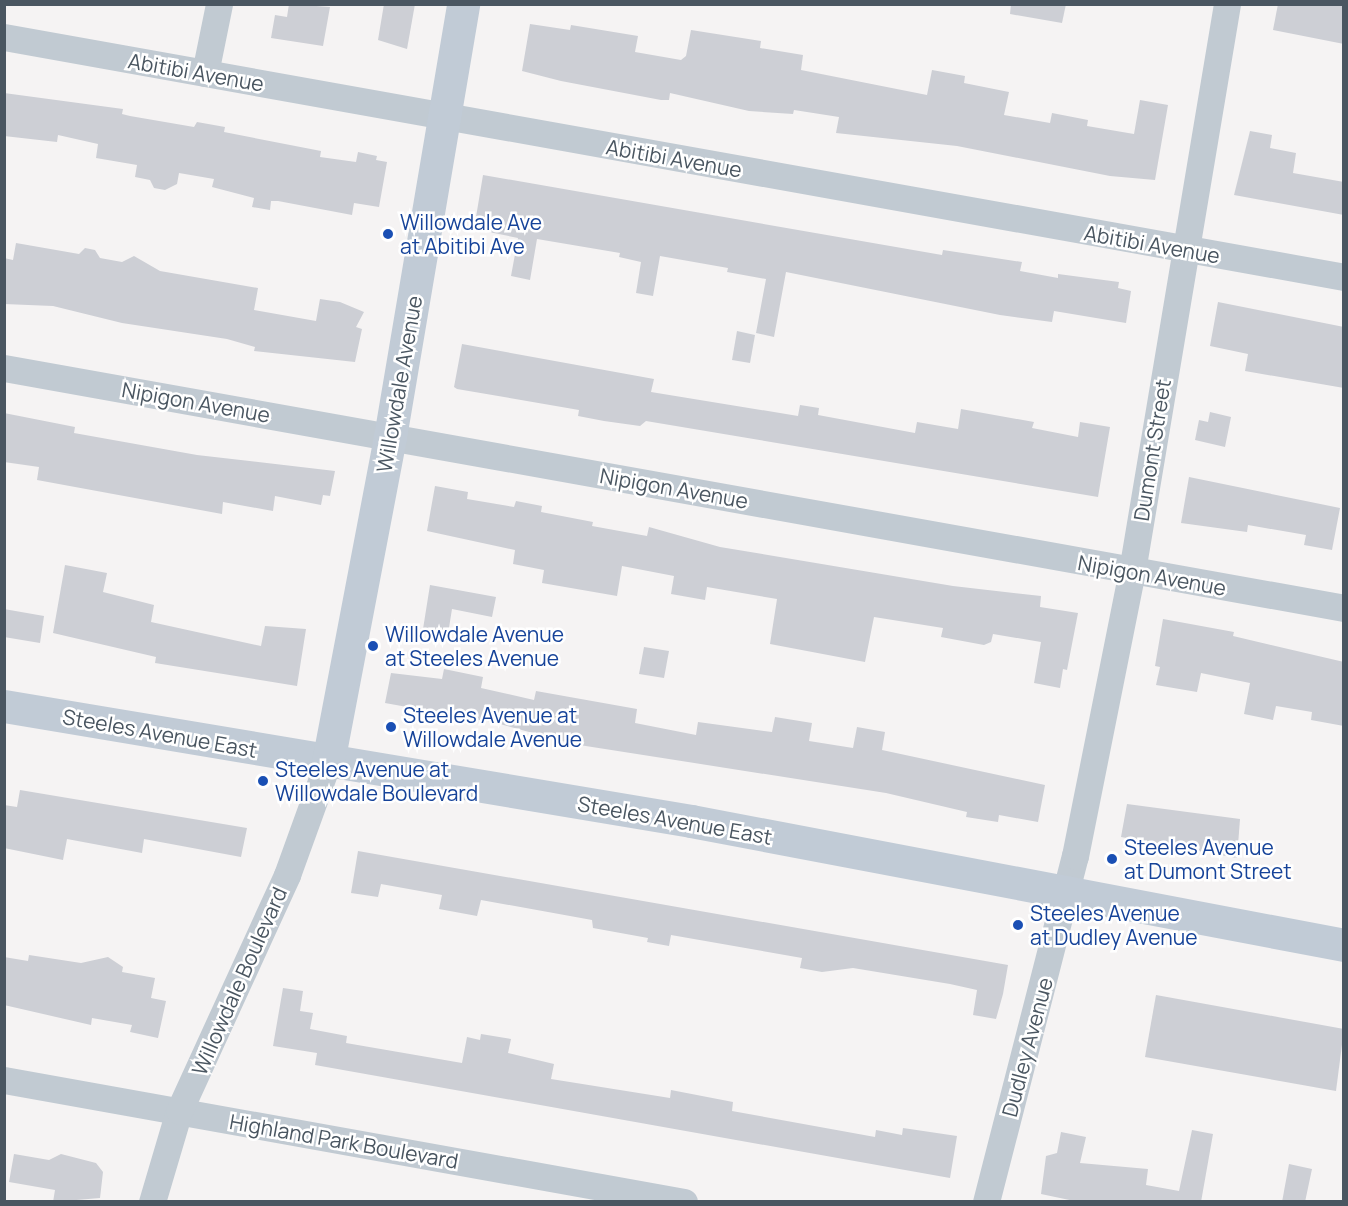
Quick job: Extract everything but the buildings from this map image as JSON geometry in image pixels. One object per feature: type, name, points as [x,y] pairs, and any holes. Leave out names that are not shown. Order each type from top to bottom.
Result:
[{"type":"main road","name":"Willowdale Avenue","points":[[328,762],[390,437],[463,4]]},
{"type":"main road","name":"Steeles Avenue East","points":[[4,706],[691,821],[1344,945]]},
{"type":"street","points":[[205,73],[219,4]]},
{"type":"street","name":"Dumont Street","points":[[1066,893],[1132,571],[1227,4]]},
{"type":"street","name":"Abitibi Avenue","points":[[4,38],[1344,277]]},
{"type":"street","name":"Nipigon Avenue","points":[[4,368],[1344,608]]},
{"type":"street","name":"Willowdale Boulevard","points":[[152,1202],[179,1111],[286,875],[328,762]]},
{"type":"street","name":"Dudley Avenue","points":[[986,1202],[1066,893]]},
{"type":"street","name":"Highland Park Boulevard","points":[[4,1080],[684,1202]]},
{"type":"place","name":"Willowdale Ave at Abitibi Ave","points":[[388,234]]},
{"type":"place","name":"Willowdale Avenue at Steeles Avenue","points":[[373,646]]},
{"type":"place","name":"Steeles Avenue at Willowdale Avenue","points":[[391,727]]},
{"type":"place","name":"Steeles Avenue at Willowdale Boulevard","points":[[263,781]]},
{"type":"place","name":"Steeles Avenue at Dumont Street","points":[[1112,859]]},
{"type":"place","name":"Steeles Avenue at Dudley Avenue","points":[[1018,925]]}]
